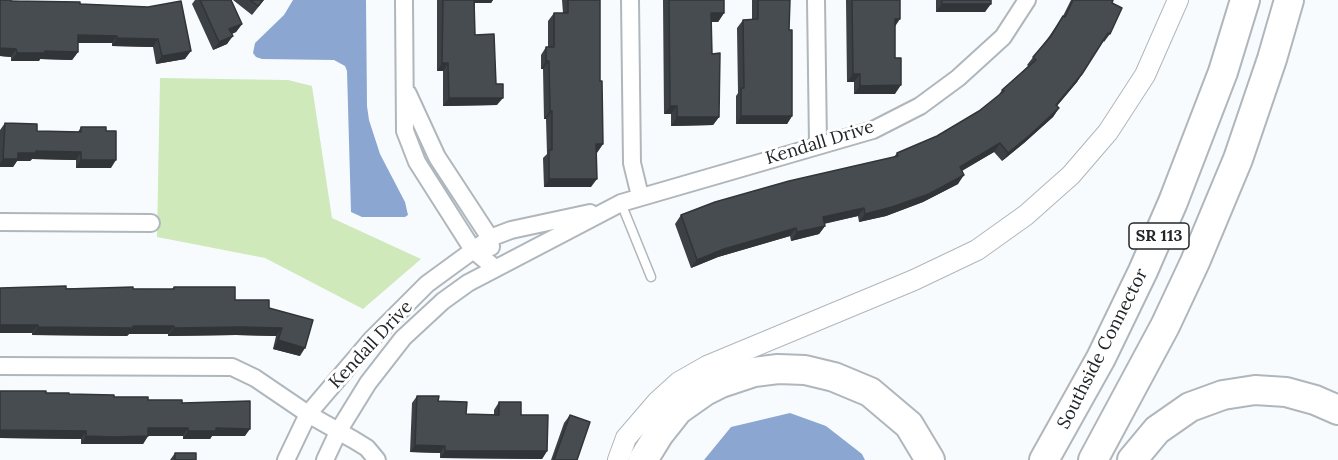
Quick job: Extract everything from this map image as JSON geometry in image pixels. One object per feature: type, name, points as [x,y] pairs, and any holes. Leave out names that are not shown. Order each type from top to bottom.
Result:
[{"type":"highway","name":"SR 113","points":[[1093,460],[1165,326],[1195,262],[1238,159],[1272,59],[1289,0]]},
{"type":"highway","points":[[1272,59],[1298,0]]},
{"type":"highway","name":"Southside Connector","points":[[1044,460],[1101,358],[1143,271],[1173,202],[1223,72],[1243,4]]},
{"type":"highway","points":[[643,460],[659,434],[678,410],[705,391],[721,382],[754,372],[778,369],[805,370],[834,377],[870,392],[909,424],[930,460]]},
{"type":"highway","points":[[1132,460],[1157,430],[1165,424],[1190,407],[1223,395],[1255,390],[1286,392],[1315,400],[1338,410]]},
{"type":"street","points":[[404,0],[405,131],[417,162],[473,250],[495,268]]},
{"type":"street","points":[[630,0],[632,163],[640,196]]},
{"type":"street","points":[[816,0],[818,144]]},
{"type":"street","name":"Kendall Drive","points":[[325,460],[339,430],[368,383],[403,338],[443,301],[468,283],[640,196],[873,130],[920,106],[958,78],[1003,37],[1027,0]]},
{"type":"street","points":[[618,460],[626,438],[657,402],[679,382],[707,366],[914,280],[976,250],[1026,214],[1071,175],[1108,132],[1145,75],[1178,0]]},
{"type":"street","points":[[405,86],[437,157],[490,238],[495,268]]},
{"type":"street","name":"Kendall Drive","points":[[286,460],[308,414],[372,339],[427,284],[490,238],[511,230],[618,206]]},
{"type":"street","points":[[0,222],[151,223]]},
{"type":"street","points":[[0,366],[232,367],[255,378],[308,414],[339,430],[367,448],[377,460]]},
{"type":"lane","points":[[618,206],[651,276]]},
{"type":"green space","points":[[160,78],[288,80],[312,86],[332,218],[421,259],[363,309],[265,258],[157,237]]},
{"type":"water","points":[[293,0],[366,0],[369,120],[380,154],[405,202],[408,215],[405,217],[362,217],[351,212],[345,66],[334,60],[262,59],[253,53],[255,43],[284,15]]},
{"type":"water","points":[[790,413],[826,426],[862,454],[865,460],[704,460],[731,427]]},
{"type":"building","points":[[0,0],[148,7],[181,1],[191,51],[162,56],[158,39],[78,35],[78,52],[17,53],[16,49],[0,48]]},
{"type":"building","points":[[200,0],[231,0],[242,24],[229,29],[233,36],[219,42]]},
{"type":"building","points":[[250,0],[263,0],[258,6]]},
{"type":"building","points":[[443,0],[474,0],[475,35],[494,34],[496,84],[503,84],[503,98],[449,98],[448,63],[442,63]]},
{"type":"building","points":[[568,0],[600,0],[603,144],[596,144],[597,179],[549,179],[552,111],[550,111],[549,61],[546,61],[546,47],[554,47],[554,13],[568,13]]},
{"type":"building","points":[[669,0],[724,0],[724,13],[711,13],[712,54],[720,53],[719,117],[677,117],[677,106],[670,106]]},
{"type":"building","points":[[758,0],[790,0],[792,116],[741,116],[741,88],[744,88],[743,20],[758,19]]},
{"type":"building","points":[[852,0],[900,0],[900,19],[895,19],[895,58],[901,58],[901,85],[860,86],[860,74],[853,74]]},
{"type":"building","points":[[942,0],[991,0],[991,4],[942,4]]},
{"type":"building","points":[[1073,0],[1113,0],[1112,3],[1122,8],[1110,34],[1108,33],[1082,74],[1056,105],[1059,108],[1008,153],[1000,143],[960,167],[964,175],[929,194],[892,207],[865,214],[864,208],[823,217],[825,226],[797,232],[796,228],[724,249],[697,260],[681,215],[715,202],[789,181],[898,156],[897,153],[937,136],[979,111],[1036,60],[1033,57],[1051,36],[1063,16],[1065,17]]},
{"type":"building","points":[[5,123],[37,124],[37,131],[81,132],[81,127],[106,127],[106,131],[116,131],[116,160],[81,160],[81,152],[36,151],[36,153],[18,153],[18,159],[3,159]]},
{"type":"building","points":[[66,286],[66,289],[235,287],[235,300],[269,300],[269,308],[313,320],[305,348],[278,340],[282,328],[0,325],[0,288]]},
{"type":"building","points":[[0,391],[46,391],[46,393],[114,395],[114,397],[148,397],[148,400],[182,400],[182,403],[250,401],[250,429],[216,428],[216,431],[188,431],[188,428],[148,428],[148,436],[114,437],[86,436],[86,431],[0,430]]},
{"type":"building","points":[[417,396],[439,396],[438,401],[467,402],[466,414],[499,415],[499,402],[521,402],[521,415],[548,415],[547,451],[445,451],[445,446],[415,445]]},
{"type":"building","points":[[570,415],[590,422],[577,460],[554,460]]},
{"type":"building","points":[[175,453],[196,453],[196,460],[175,460]]}]
